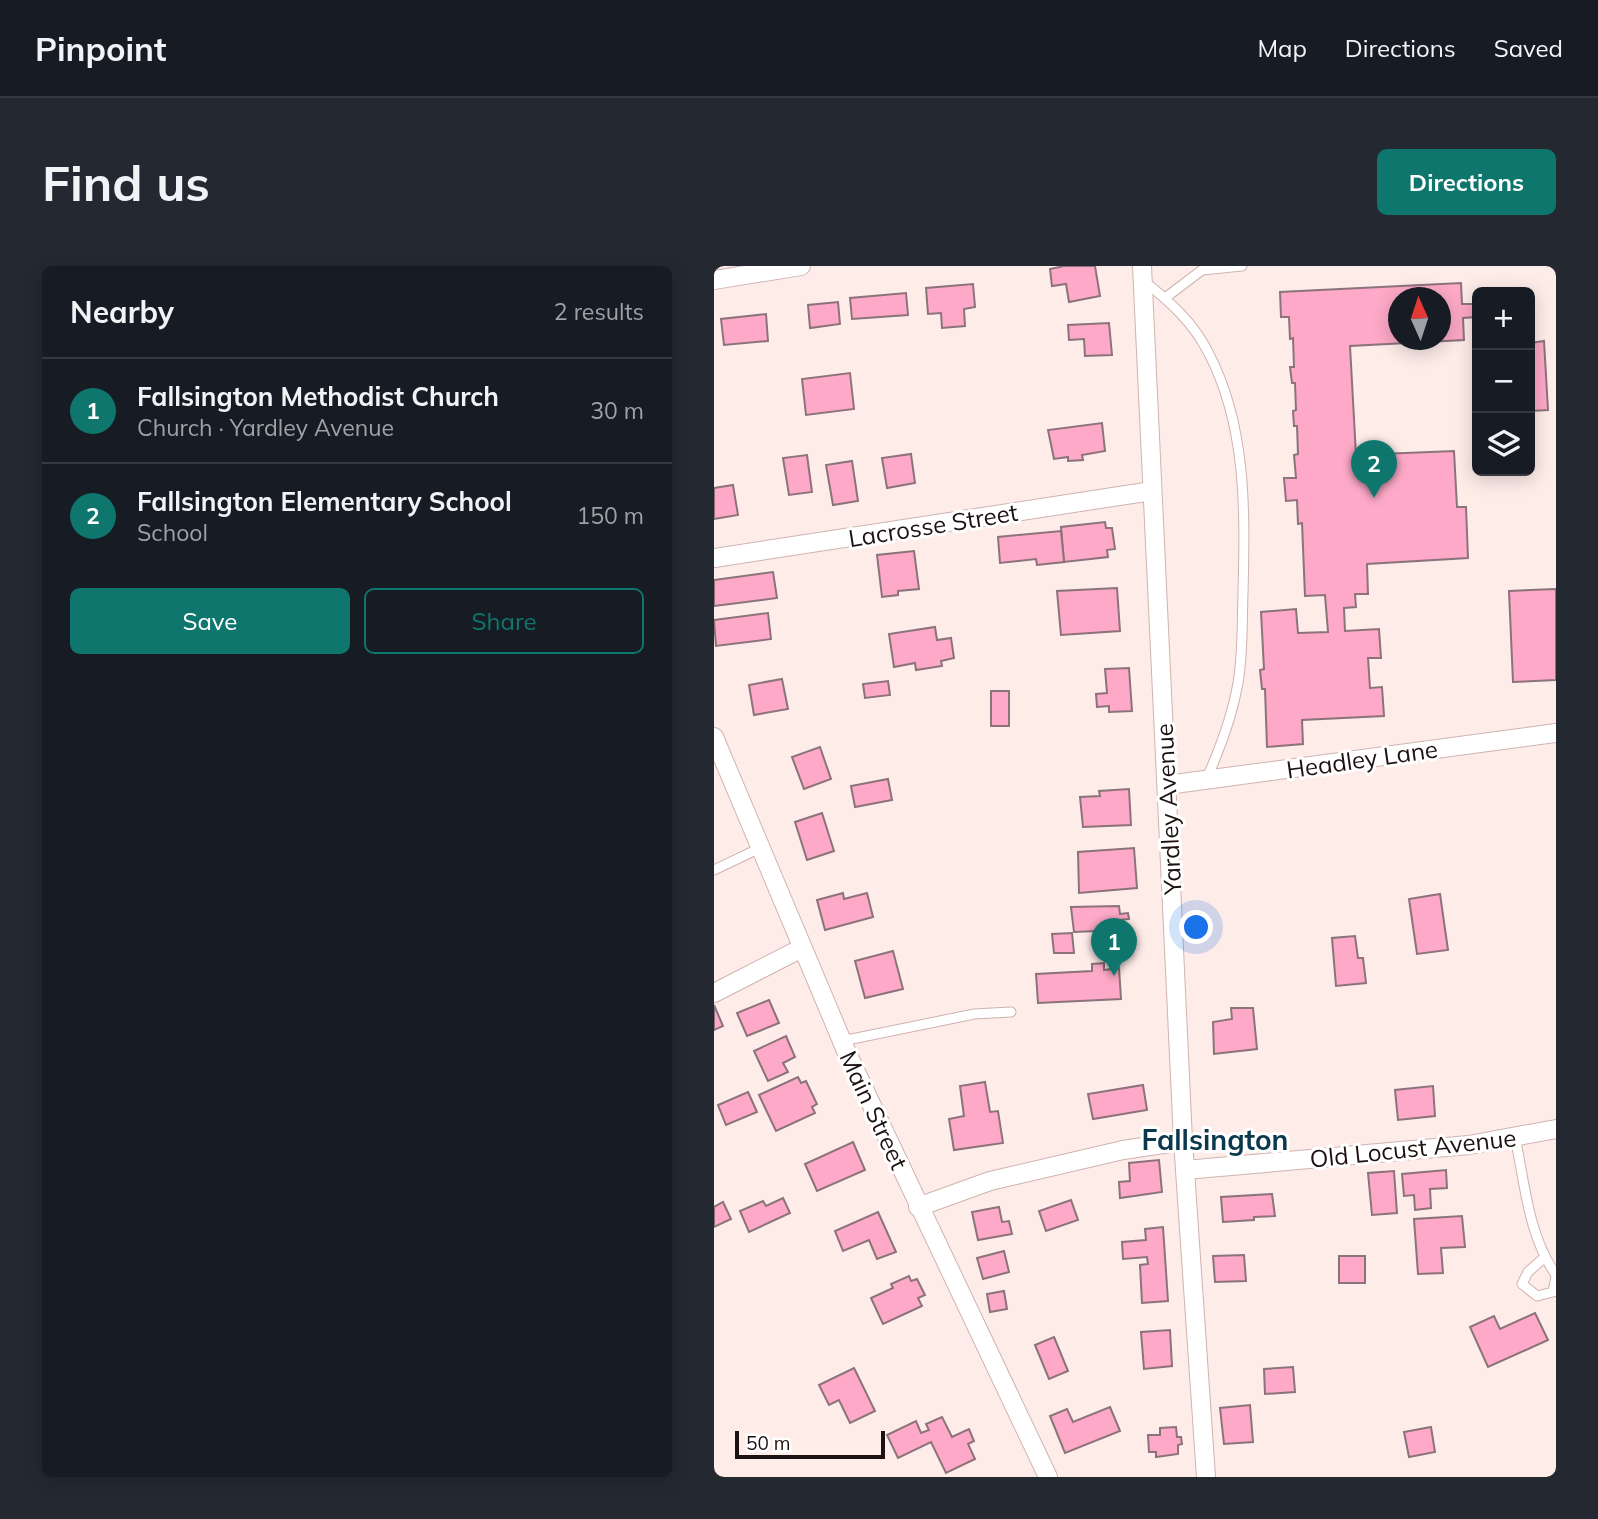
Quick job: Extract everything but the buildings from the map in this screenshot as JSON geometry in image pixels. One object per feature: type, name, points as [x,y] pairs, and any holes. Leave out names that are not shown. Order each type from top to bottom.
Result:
[{"type":"street","points":[[714,280],[801,266]]},
{"type":"street","name":"Yardley Avenue","points":[[1143,273],[1183,1141],[1206,1477]]},
{"type":"street","name":"Lacrosse Street","points":[[714,558],[1152,491]]},
{"type":"street","name":"Headley Lane","points":[[1167,785],[1556,733]]},
{"type":"street","name":"Main Street","points":[[714,737],[842,1041],[918,1207],[1048,1477]]},
{"type":"street","points":[[714,993],[802,948]]},
{"type":"street","name":"Old Locust Avenue","points":[[1185,1170],[1469,1145],[1556,1129]]},
{"type":"street","points":[[918,1207],[990,1181],[1123,1150],[1183,1141]]},
{"type":"lane","points":[[1165,298],[1202,270],[1242,266]]},
{"type":"lane","points":[[1143,273],[1165,298],[1179,309],[1208,351],[1227,394],[1240,463],[1243,568],[1238,683],[1219,751],[1206,780]]},
{"type":"lane","points":[[714,870],[760,848]]},
{"type":"lane","points":[[842,1041],[974,1014],[1011,1012]]},
{"type":"lane","points":[[1515,1138],[1536,1240],[1556,1276],[1553,1292],[1537,1296],[1522,1284],[1528,1272],[1544,1258]]},
{"type":"place","name":"Fallsington Elementary School","points":[[1374,498]]},
{"type":"place","name":"Fallsington Methodist Church","points":[[1114,976]]},
{"type":"district","name":"Fallsington","points":[[1215,1139]]}]
